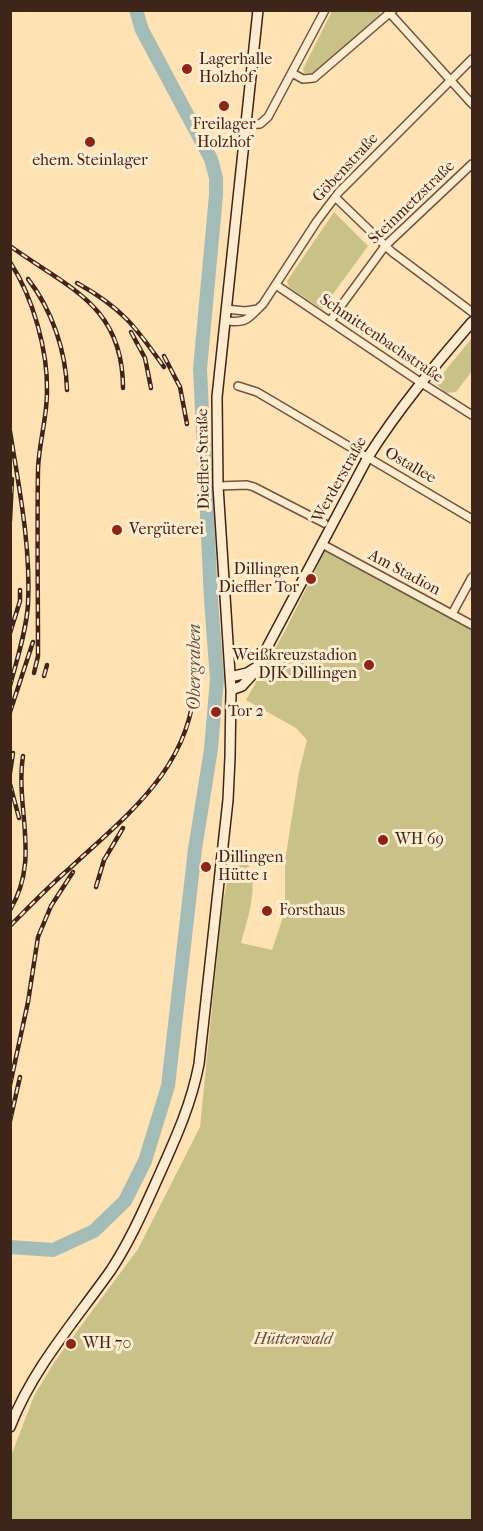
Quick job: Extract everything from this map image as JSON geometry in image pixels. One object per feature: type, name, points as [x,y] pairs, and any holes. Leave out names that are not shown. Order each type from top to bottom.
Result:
[{"type":"main road","name":"Dieffler Straße","points":[[10,1427],[43,1364],[130,1240],[186,1114],[195,1087],[228,800],[231,690],[218,486],[217,398],[258,10]]},
{"type":"main road","name":"Werderstraße","points":[[231,690],[248,681],[368,458],[393,418],[472,321]]},
{"type":"main road","points":[[230,678],[247,674],[255,668]]},
{"type":"street","points":[[245,125],[254,126],[264,122],[325,10]]},
{"type":"street","points":[[292,73],[303,79],[314,78],[390,12],[472,104]]},
{"type":"street","name":"Göbenstraße","points":[[225,321],[246,320],[253,316],[335,197],[472,59]]},
{"type":"street","name":"Steinmetzstraße","points":[[330,321],[385,246],[472,164]]},
{"type":"street","points":[[335,197],[385,246],[472,312]]},
{"type":"street","name":"Schmittenbachstraße","points":[[276,285],[472,415]]},
{"type":"street","points":[[226,309],[245,311],[258,309]]},
{"type":"street","name":"Ostallee","points":[[238,386],[257,392],[472,519]]},
{"type":"street","points":[[218,486],[247,485],[254,487],[324,523]]},
{"type":"street","name":"Am Stadion","points":[[322,544],[472,625]]},
{"type":"street","points":[[452,614],[472,577]]},
{"type":"green space","points":[[332,11],[378,11],[381,14],[313,74],[304,73],[303,69]]},
{"type":"green space","points":[[334,212],[368,246],[322,309],[289,287],[287,281]]},
{"type":"green space","points":[[472,338],[472,371],[456,392],[446,393],[435,383]]},
{"type":"green space","name":"Hüttenwald","points":[[325,551],[472,628],[472,1520],[11,1520],[11,1456],[34,1396],[55,1361],[138,1249],[200,1127],[222,907],[233,853],[238,851],[251,871],[252,895],[241,943],[272,950],[285,911],[285,861],[299,772],[307,740],[296,728],[246,700],[286,629]]},
{"type":"waterway","name":"Obergraben","points":[[10,1247],[53,1250],[94,1231],[125,1201],[145,1161],[168,1086],[195,849],[211,749],[217,679],[200,369],[216,178],[211,159],[142,30],[136,10]]},
{"type":"railway","points":[[10,246],[71,288],[103,318],[121,360],[123,388]]},
{"type":"railway","points":[[10,262],[26,291],[38,325],[47,376],[47,402],[38,469],[38,656],[34,673]]},
{"type":"railway","points":[[28,279],[51,317],[61,346],[67,390]]},
{"type":"railway","points":[[77,283],[117,310],[164,367]]},
{"type":"railway","points":[[131,332],[145,358],[151,388]]},
{"type":"railway","points":[[164,356],[180,387],[187,424]]},
{"type":"railway","points":[[10,431],[24,517],[28,561],[28,605],[21,646],[10,686]]},
{"type":"railway","points":[[10,521],[12,479]]},
{"type":"railway","points":[[10,633],[20,601],[20,590]]},
{"type":"railway","points":[[10,712],[33,642]]},
{"type":"railway","points":[[44,676],[47,665]]},
{"type":"railway","points":[[10,926],[114,828],[153,786],[169,763],[182,738],[191,711],[195,680]]},
{"type":"railway","points":[[10,773],[13,753]]},
{"type":"railway","points":[[10,910],[19,891],[26,853],[21,776],[23,756]]},
{"type":"railway","points":[[10,784],[19,818]]},
{"type":"railway","points":[[96,887],[104,860],[123,828]]},
{"type":"railway","points":[[10,1085],[28,1002],[38,937],[51,906],[73,872]]},
{"type":"railway","points":[[10,1121],[20,1077]]},
{"type":"place","name":"Lagerhalle Holzhof","points":[[187,69]]},
{"type":"place","name":"Freilager Holzhof","points":[[224,106]]},
{"type":"place","name":"ehem. Steinlager","points":[[90,142]]},
{"type":"place","name":"Vergüterei","points":[[117,530]]},
{"type":"place","name":"Dillingen Dieffler Tor","points":[[311,579]]},
{"type":"place","name":"Weißkreuzstadion DJK Dillingen","points":[[369,665]]},
{"type":"place","name":"Tor 2","points":[[216,712]]},
{"type":"place","name":"WH 69","points":[[383,840]]},
{"type":"place","name":"Dillingen Hütte 1","points":[[206,867]]},
{"type":"place","name":"Forsthaus","points":[[267,911]]},
{"type":"place","name":"WH 70","points":[[71,1344]]}]
